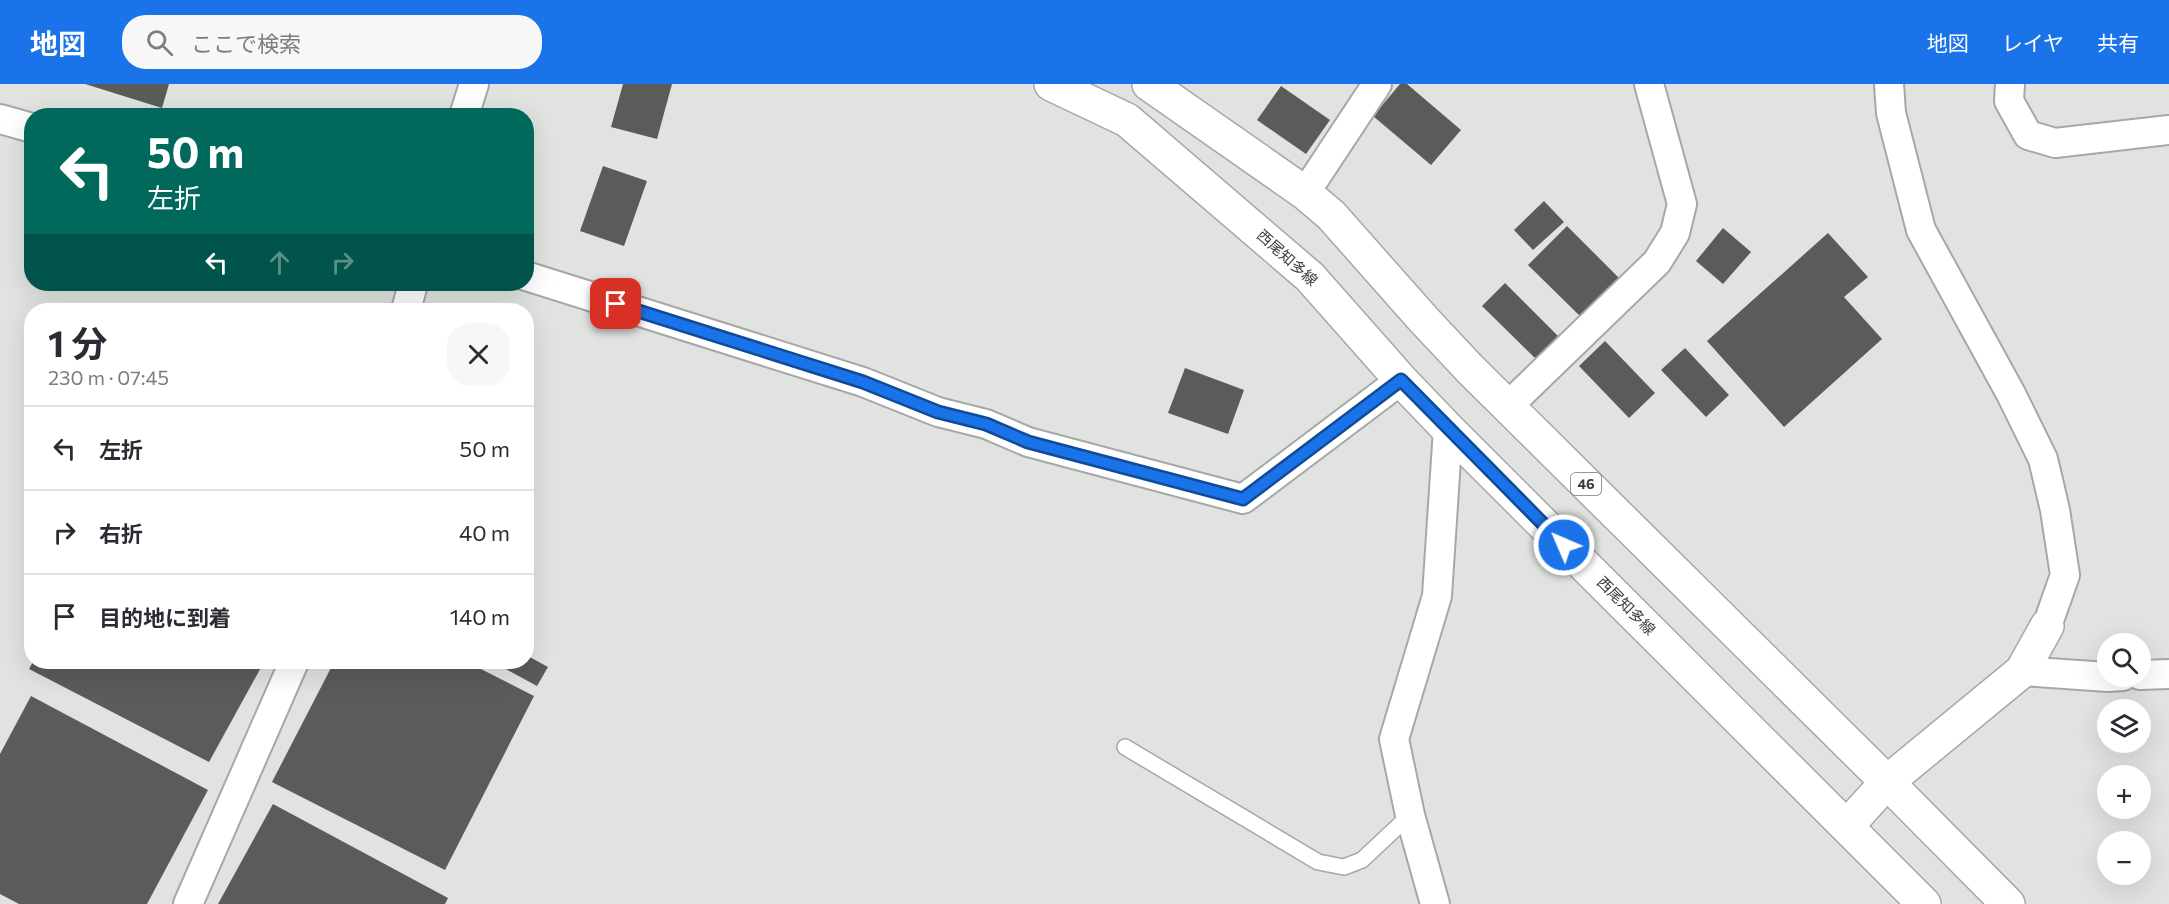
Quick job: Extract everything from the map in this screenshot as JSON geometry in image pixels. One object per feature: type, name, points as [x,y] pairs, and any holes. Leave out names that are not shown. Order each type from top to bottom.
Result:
[{"type":"main road","name":"西尾知多線","points":[[1051,84],[1127,120],[1310,277],[1401,380],[1448,429],[1924,904]]},
{"type":"main road","name":"46","points":[[1149,84],[1305,193],[1331,215],[1424,320],[1508,406],[2008,904]]},
{"type":"main road","points":[[1847,826],[1887,782],[2022,671],[2046,627]]},
{"type":"street","points":[[466,108],[474,84]]},
{"type":"street","points":[[1305,193],[1377,84]]},
{"type":"street","points":[[1508,406],[1657,262],[1675,233],[1682,204],[1649,84]]},
{"type":"street","points":[[1888,84],[1891,113],[1921,230],[2011,394],[2043,459],[2066,574],[2046,627]]},
{"type":"street","points":[[2010,84],[2008,101],[2028,135],[2055,143],[2169,130]]},
{"type":"street","points":[[0,119],[24,126]]},
{"type":"street","points":[[534,279],[863,382],[938,412],[986,424],[1028,442],[1243,499],[1401,380]]},
{"type":"street","points":[[1435,904],[1410,815],[1394,739],[1437,596],[1448,429]]},
{"type":"street","points":[[188,904],[291,669]]},
{"type":"street","points":[[2022,671],[2097,676]]},
{"type":"street","points":[[2151,675],[2169,674]]},
{"type":"lane","points":[[1125,747],[1318,862],[1344,867],[1362,860],[1410,815]]},
{"type":"building","points":[[85,84],[169,84],[162,108]]},
{"type":"building","points":[[623,84],[672,84],[657,139],[611,127]]},
{"type":"building","points":[[1400,84],[1407,84],[1461,130],[1431,165],[1373,116]]},
{"type":"building","points":[[1281,86],[1330,120],[1306,154],[1257,120]]},
{"type":"building","points":[[603,166],[647,181],[624,246],[580,231]]},
{"type":"building","points":[[1544,201],[1564,222],[1533,250],[1514,230]]},
{"type":"building","points":[[1567,226],[1623,282],[1584,320],[1528,265]]},
{"type":"building","points":[[1723,228],[1751,252],[1723,284],[1696,261]]},
{"type":"building","points":[[1828,233],[1868,277],[1844,297],[1882,339],[1784,427],[1707,341]]},
{"type":"building","points":[[1505,283],[1559,337],[1536,359],[1482,306]]},
{"type":"building","points":[[1605,341],[1655,393],[1629,418],[1579,366]]},
{"type":"building","points":[[1685,348],[1729,395],[1706,417],[1661,370]]},
{"type":"building","points":[[1185,368],[1244,390],[1228,434],[1168,413]]},
{"type":"building","points":[[534,659],[548,667],[537,686],[506,669],[534,669]]},
{"type":"building","points":[[29,669],[260,669],[209,762]]},
{"type":"building","points":[[330,669],[481,669],[534,696],[445,870],[272,782]]},
{"type":"building","points":[[31,696],[208,790],[147,904],[19,904],[0,894],[0,754]]},
{"type":"building","points":[[273,804],[448,898],[445,904],[218,904]]},
{"type":"route","points":[[616,304],[863,382],[938,412],[986,424],[1028,442],[1243,499],[1401,380],[1564,545]]}]
